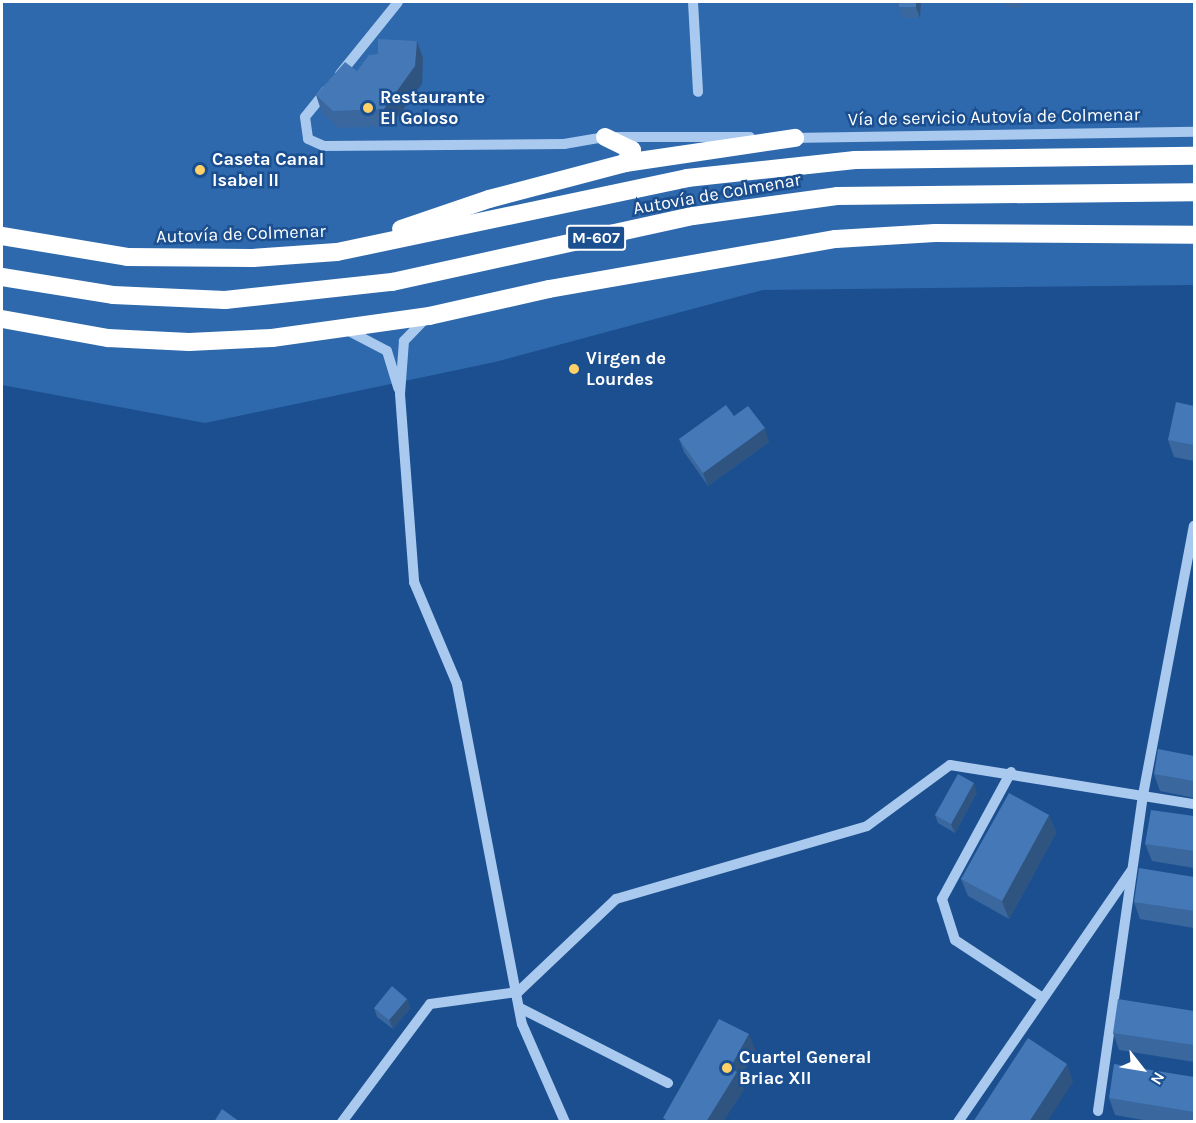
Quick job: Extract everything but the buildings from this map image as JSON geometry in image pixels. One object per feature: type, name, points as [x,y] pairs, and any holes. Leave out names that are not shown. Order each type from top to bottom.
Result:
[{"type":"highway","points":[[605,137],[632,150],[625,163]]},
{"type":"highway","points":[[338,252],[489,199],[625,163],[795,138]]},
{"type":"highway","name":"Autovía de Colmenar","points":[[2,236],[127,257],[252,258],[338,252],[687,178],[855,160],[1194,156]]},
{"type":"highway","name":"Autovía de Colmenar","points":[[2,277],[113,295],[225,300],[392,282],[693,216],[837,196],[1194,192]]},
{"type":"highway","points":[[2,319],[108,338],[189,342],[347,330],[429,316],[560,286],[836,239],[935,233],[1194,235]]},
{"type":"street","name":"Vía de servicio Autovía de Colmenar","points":[[398,2],[305,117],[308,139],[324,146],[564,144],[605,137],[795,138],[1194,132]]},
{"type":"street","points":[[693,2],[698,92]]},
{"type":"street","points":[[429,316],[404,341],[400,394],[414,582],[435,638],[454,673],[518,992],[522,1023],[564,1122]]},
{"type":"street","points":[[347,330],[387,351],[400,394]]},
{"type":"street","points":[[1098,1111],[1143,795],[1194,526]]},
{"type":"street","points":[[342,1122],[430,1004],[518,992],[616,899],[867,825],[950,765],[1011,772],[1194,804]]},
{"type":"street","points":[[1011,772],[942,899],[955,940],[1043,998]]},
{"type":"street","points":[[958,1122],[1133,868]]},
{"type":"street","points":[[520,1008],[668,1083]]},
{"type":"shaded area","points":[[2,2],[1194,2],[1194,285],[763,290],[495,362],[205,423],[2,385]]},
{"type":"place","name":"Restaurante El Goloso","points":[[368,108]]},
{"type":"place","name":"Caseta Canal Isabel II","points":[[200,170]]},
{"type":"place","name":"Virgen de Lourdes","points":[[574,369]]},
{"type":"place","name":"Cuartel General Briac XII","points":[[727,1068]]}]
